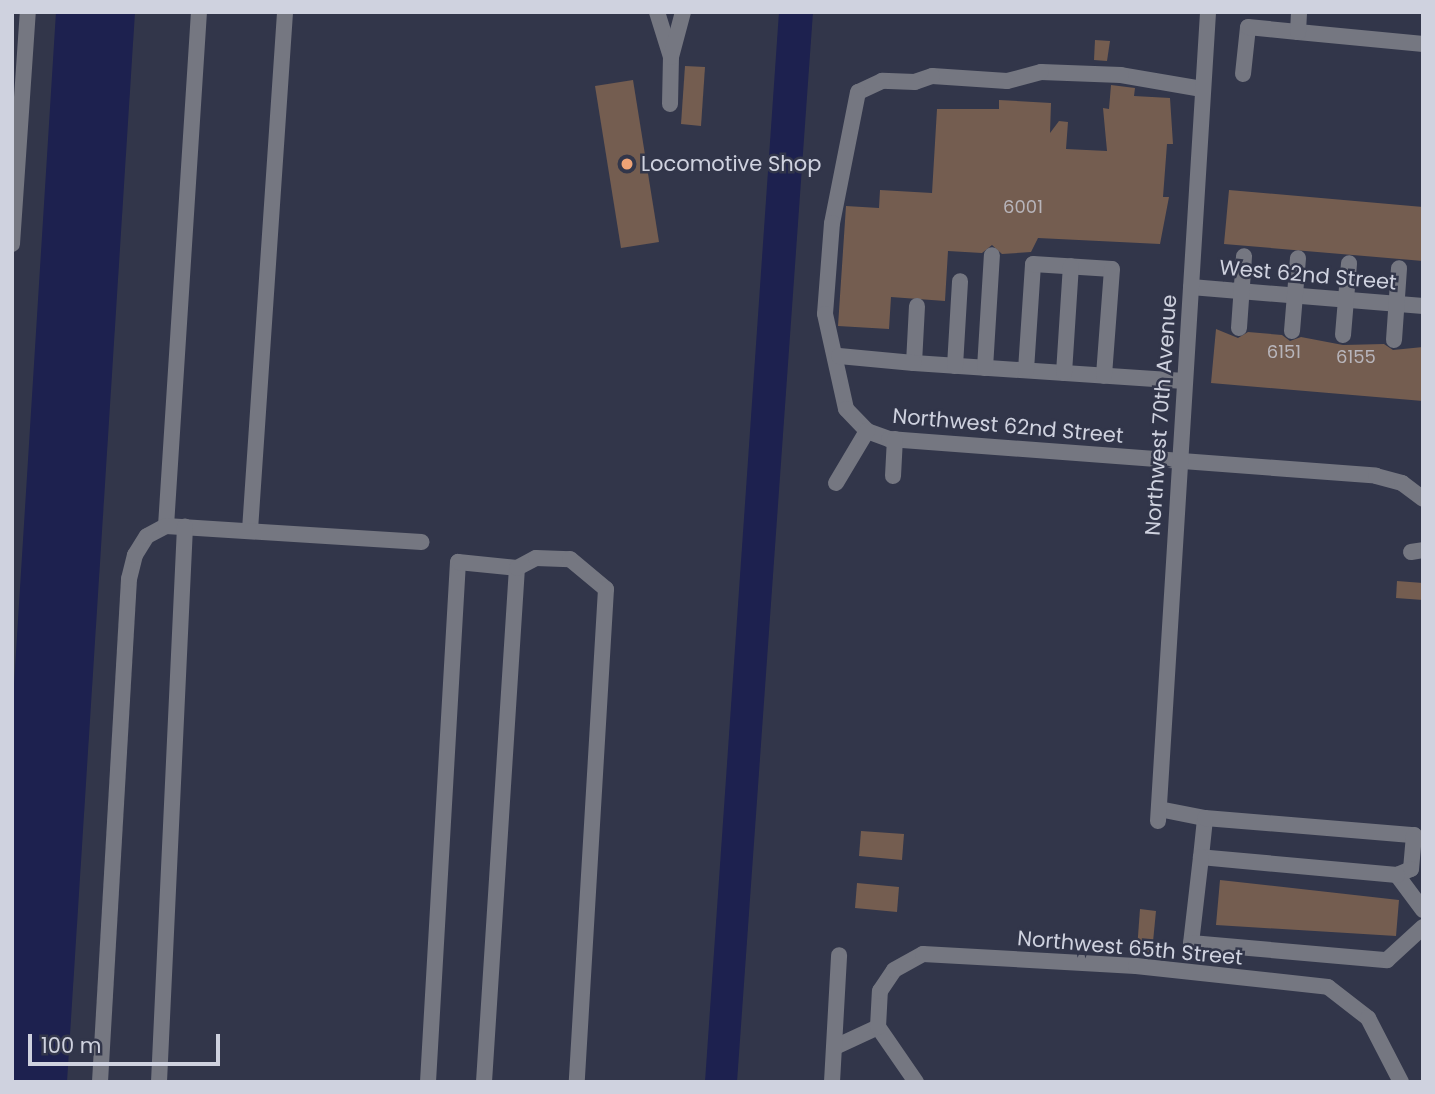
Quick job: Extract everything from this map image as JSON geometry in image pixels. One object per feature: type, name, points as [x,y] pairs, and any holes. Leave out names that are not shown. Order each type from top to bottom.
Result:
[{"type":"street","points":[[12,244],[18,86],[28,12]]},
{"type":"street","points":[[166,526],[199,12]]},
{"type":"street","points":[[250,530],[285,12]]},
{"type":"street","points":[[657,12],[671,57]]},
{"type":"street","points":[[670,104],[671,57],[683,12]]},
{"type":"street","name":"Northwest 70th Avenue","points":[[1205,818],[1159,815],[1208,12]]},
{"type":"street","points":[[1298,32],[1299,12]]},
{"type":"street","points":[[1243,74],[1248,27],[1423,44]]},
{"type":"street","points":[[1184,381],[839,356],[825,314],[830,249],[858,92],[883,81],[915,82],[932,76],[1007,82],[1041,72],[1121,75],[1202,89]]},
{"type":"street","points":[[985,368],[992,255]]},
{"type":"street","points":[[1239,328],[1244,256]]},
{"type":"street","points":[[1292,331],[1298,258]]},
{"type":"street","points":[[1343,335],[1349,263]]},
{"type":"street","points":[[1026,370],[1033,264],[1112,269],[1104,376]]},
{"type":"street","points":[[1064,373],[1071,266]]},
{"type":"street","points":[[1394,340],[1399,268]]},
{"type":"street","points":[[954,366],[960,281]]},
{"type":"street","name":"West 62nd Street","points":[[1191,287],[1423,306]]},
{"type":"street","points":[[914,363],[917,306]]},
{"type":"street","name":"Northwest 62nd Street","points":[[839,356],[846,409],[867,431],[895,439],[1376,476],[1402,483],[1423,499]]},
{"type":"street","points":[[836,483],[867,431]]},
{"type":"street","points":[[893,476],[895,439]]},
{"type":"street","points":[[100,1082],[129,579],[147,536],[166,526],[422,542]]},
{"type":"street","points":[[159,1082],[186,527]]},
{"type":"street","points":[[428,1082],[458,562],[517,568],[536,558],[570,559],[606,589],[577,1082]]},
{"type":"street","points":[[484,1082],[517,568]]},
{"type":"street","points":[[1201,857],[1397,875],[1411,869],[1414,835],[1205,818],[1191,943],[1387,960],[1423,927]]},
{"type":"street","points":[[1397,875],[1423,910]]},
{"type":"street","name":"Northwest 65th Street","points":[[878,1027],[880,991],[894,970],[923,954],[1136,966],[1328,987],[1368,1018],[1401,1082]]},
{"type":"street","points":[[832,1082],[839,955]]},
{"type":"street","points":[[835,1047],[878,1027],[916,1082]]},
{"type":"shaded area","points":[[56,12],[135,12],[67,1082],[12,1082],[12,716]]},
{"type":"shaded area","points":[[779,12],[813,12],[737,1082],[705,1082]]},
{"type":"building","points":[[1095,40],[1110,41],[1107,61],[1094,60]]},
{"type":"building","points":[[685,66],[705,67],[701,126],[681,124]]},
{"type":"building","name":"Locomotive Shop","points":[[633,80],[659,242],[621,248],[595,86]]},
{"type":"building","points":[[1111,85],[1135,88],[1134,96],[1170,98],[1173,144],[1167,144],[1163,197],[1169,197],[1160,244],[1038,238],[1031,252],[1002,254],[992,245],[982,253],[948,251],[945,301],[891,297],[889,329],[838,326],[846,206],[879,208],[880,190],[932,193],[937,109],[999,109],[999,100],[1051,103],[1050,133],[1059,121],[1068,122],[1066,149],[1107,151],[1103,108],[1109,109]]},
{"type":"building","points":[[1229,190],[1423,207],[1423,261],[1224,244]]},
{"type":"building","points":[[1216,329],[1238,338],[1248,332],[1282,335],[1290,341],[1301,337],[1343,345],[1384,344],[1393,350],[1423,347],[1423,401],[1211,383]]},
{"type":"building","points":[[1397,581],[1423,583],[1423,600],[1396,598]]},
{"type":"building","points":[[861,831],[904,834],[902,860],[859,856]]},
{"type":"building","points":[[1220,880],[1399,900],[1396,936],[1216,925]]},
{"type":"building","points":[[857,883],[899,887],[897,912],[855,908]]},
{"type":"building","points":[[1140,909],[1156,911],[1152,952],[1137,950]]},
{"type":"place","name":"Locomotive Shop","points":[[627,164]]}]
